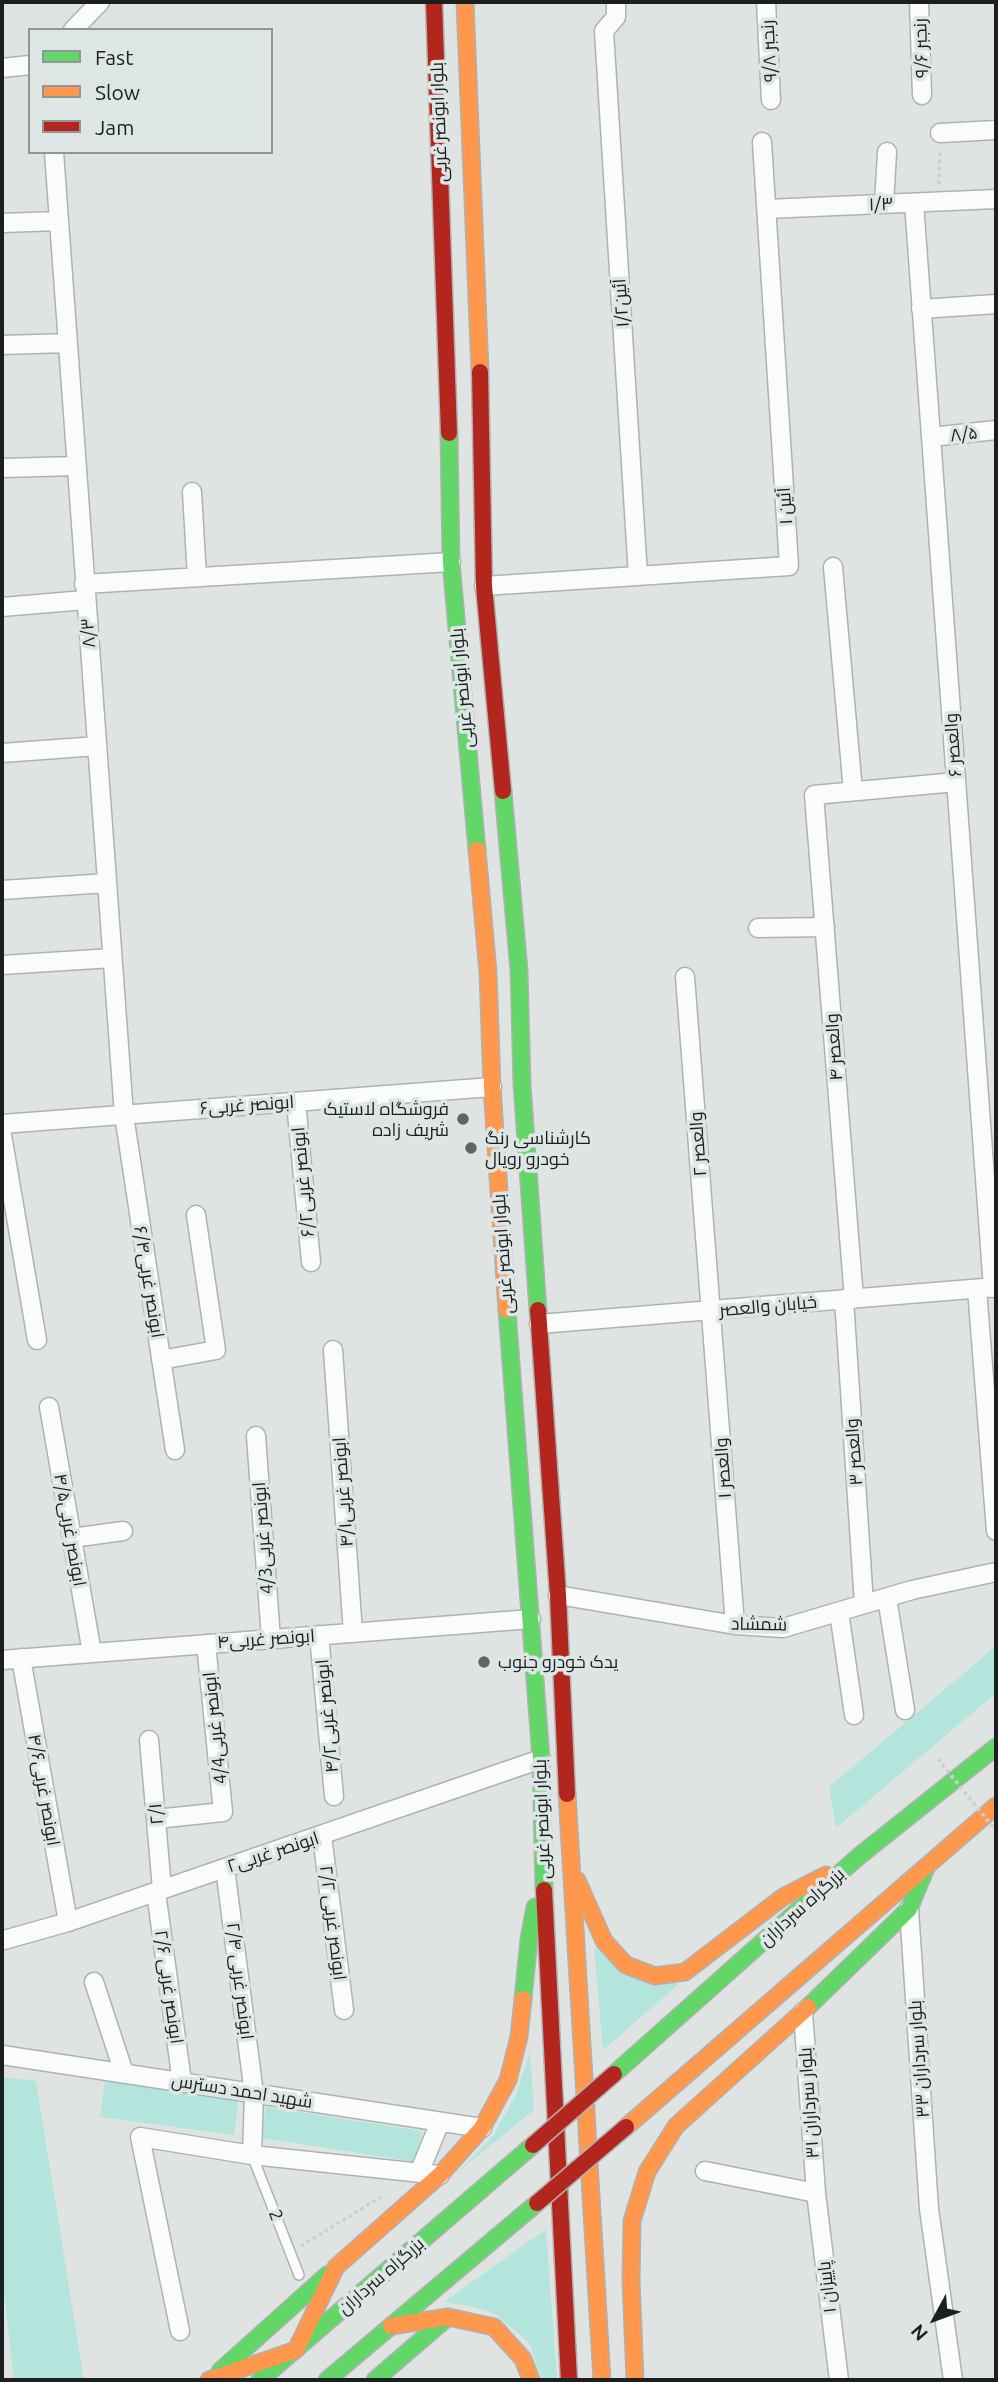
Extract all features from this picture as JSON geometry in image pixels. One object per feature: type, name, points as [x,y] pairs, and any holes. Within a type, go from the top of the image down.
[{"type":"main road","name":"بلوار ابونصر غربی","points":[[434,2],[448,360],[451,562],[488,972],[492,1087],[508,1326],[541,1759],[543,1864],[569,2380]]},
{"type":"main road","name":"بلوار ابونصر غربی","points":[[465,2],[480,360],[484,586],[519,971],[522,1084],[558,1595],[570,1864],[602,2380]]},
{"type":"main road","points":[[464,715],[496,711]]},
{"type":"main road","name":"بزرگراه سرداران","points":[[260,2380],[533,2145],[858,1857],[996,1747]]},
{"type":"main road","points":[[327,2380],[626,2127],[996,1806]]},
{"type":"main road","points":[[570,1864],[604,1941],[626,1965],[655,1976],[685,1972],[783,1898],[858,1857]]},
{"type":"main road","points":[[211,2379],[440,2175],[482,2128],[508,2080],[519,2037],[529,1939],[543,1864]]},
{"type":"main road","points":[[635,2380],[631,2280],[632,2221],[647,2172],[676,2126],[803,2012],[909,1909],[927,1867]]},
{"type":"main road","points":[[211,2379],[296,2350],[336,2267]]},
{"type":"main road","points":[[391,2326],[448,2317],[494,2327],[523,2359],[531,2380]]},
{"type":"main road","points":[[375,2380],[448,2317]]},
{"type":"street","points":[[74,28],[100,2]]},
{"type":"street","name":"۱/۲آئین","points":[[616,2],[616,17],[604,31],[638,576]]},
{"type":"street","name":"رنجبر ۹/۸","points":[[766,2],[771,100]]},
{"type":"street","name":"رنجبر ۹/۶","points":[[919,2],[922,95]]},
{"type":"street","points":[[2,68],[28,65]]},
{"type":"street","points":[[940,133],[996,130]]},
{"type":"street","name":"آئین ۱","points":[[484,586],[789,566],[762,142]]},
{"type":"street","points":[[884,204],[887,152]]},
{"type":"street","name":"۸/۳","points":[[54,154],[124,1115]]},
{"type":"street","name":"۱/۳","points":[[767,208],[996,199]]},
{"type":"street","name":"والعصر ۶","points":[[914,203],[989,1288],[996,1531]]},
{"type":"street","points":[[2,223],[59,221]]},
{"type":"street","points":[[921,309],[996,304]]},
{"type":"street","points":[[2,345],[68,343]]},
{"type":"street","name":"۸/۵","points":[[931,437],[996,432]]},
{"type":"street","points":[[2,468],[77,466]]},
{"type":"street","points":[[192,492],[197,578]]},
{"type":"street","points":[[2,607],[84,592],[197,578],[451,562]]},
{"type":"street","points":[[833,567],[853,791],[956,782]]},
{"type":"street","points":[[2,753],[97,746]]},
{"type":"street","name":"والعصر ۴","points":[[849,1299],[814,795],[853,791]]},
{"type":"street","points":[[2,890],[107,883]]},
{"type":"street","points":[[758,928],[825,927]]},
{"type":"street","points":[[2,964],[112,958]]},
{"type":"street","name":"والعصر ۲","points":[[685,977],[711,1310]]},
{"type":"street","name":"۶ابونصر غربی","points":[[2,1124],[492,1087]]},
{"type":"street","name":"۶/۲ابونصر غربی","points":[[296,1102],[310,1262]]},
{"type":"street","name":"۶/۴ابونصر غربی","points":[[124,1115],[175,1450]]},
{"type":"street","points":[[2,1135],[37,1340]]},
{"type":"street","points":[[161,1360],[216,1350],[196,1215]]},
{"type":"street","name":"خیابان والعصر","points":[[539,1324],[989,1288]]},
{"type":"street","name":"والعصر ۳","points":[[849,1299],[864,1604]]},
{"type":"street","name":"والعصر ۱","points":[[711,1310],[735,1625]]},
{"type":"street","name":"۴/۱ابونصر غربی","points":[[333,1350],[353,1633]]},
{"type":"street","name":"۴/۵ابونصر غربی","points":[[49,1407],[92,1653]]},
{"type":"street","name":"4/3ابونصر غربی","points":[[256,1436],[271,1639]]},
{"type":"street","points":[[72,1538],[123,1531]]},
{"type":"street","name":"شمشاد","points":[[558,1595],[735,1625],[783,1628],[864,1604],[996,1572]]},
{"type":"street","points":[[887,1598],[905,1710]]},
{"type":"street","points":[[839,1612],[854,1715]]},
{"type":"street","name":"۴ابونصر غربی","points":[[2,1660],[531,1619]]},
{"type":"street","name":"۴/۲ابونصر غربی","points":[[320,1635],[334,1796]]},
{"type":"street","name":"4/4ابونصر غربی","points":[[156,1819],[223,1812],[206,1644]]},
{"type":"street","name":"۴/۶ابونصر غربی","points":[[21,1658],[68,1922]]},
{"type":"street","name":"۲/۱","points":[[149,1740],[159,1891]]},
{"type":"street","name":"۲ابونصر غربی","points":[[4,1940],[68,1922],[541,1759]]},
{"type":"street","name":"ابونصر غربی ۲/۲","points":[[322,1836],[344,2010]]},
{"type":"street","name":"ابونصر غربی ۲/۴","points":[[225,1868],[254,2094],[252,2155]]},
{"type":"street","name":"ابونصر غربی ۲/۶","points":[[159,1891],[182,2082]]},
{"type":"street","name":"بلوار سرداران ۳۳","points":[[909,1909],[929,2209],[953,2380]]},
{"type":"street","points":[[94,1982],[124,2073]]},
{"type":"street","name":"بلوار سرداران ۳۱","points":[[803,2012],[816,2193]]},
{"type":"street","name":"شهید احمد دسترس","points":[[2,2055],[482,2128]]},
{"type":"street","points":[[419,2173],[440,2122]]},
{"type":"street","points":[[180,2331],[140,2137],[252,2155],[440,2175]]},
{"type":"street","points":[[705,2171],[816,2193]]},
{"type":"street","name":"پاییزان ۱","points":[[816,2193],[839,2380]]},
{"type":"lane","name":"2","points":[[252,2155],[299,2276]]},
{"type":"path","points":[[939,202],[940,133]]},
{"type":"path","points":[[937,1759],[996,1831]]},
{"type":"path","points":[[291,2253],[384,2194]]},
{"type":"green space","points":[[996,1646],[996,1693],[836,1828],[829,1787]]},
{"type":"green space","points":[[594,1948],[679,1984],[603,2050]]},
{"type":"green space","points":[[530,2051],[534,2110],[458,2172],[493,2136],[516,2095]]},
{"type":"green space","points":[[2,2077],[36,2081],[84,2380],[14,2380],[2,2276]]},
{"type":"green space","points":[[105,2079],[239,2097],[234,2135],[100,2117]]},
{"type":"green space","points":[[266,2107],[422,2131],[417,2162],[261,2138]]},
{"type":"green space","points":[[546,2229],[557,2380],[542,2380],[529,2342],[494,2313],[444,2302]]},
{"type":"traffic: fast","points":[[449,433],[451,562],[477,850]]},
{"type":"traffic: fast","points":[[503,791],[519,970],[522,1084],[538,1310]]},
{"type":"traffic: fast","points":[[507,1310],[541,1759],[544,1890]]},
{"type":"traffic: fast","points":[[614,2074],[858,1857],[996,1747]]},
{"type":"traffic: fast","points":[[808,2007],[909,1909],[926,1868]]},
{"type":"traffic: fast","points":[[523,1999],[535,1907]]},
{"type":"traffic: fast","points":[[260,2380],[533,2145]]},
{"type":"traffic: fast","points":[[327,2380],[537,2203]]},
{"type":"traffic: fast","points":[[220,2371],[327,2275]]},
{"type":"traffic: fast","points":[[375,2380],[448,2317]]},
{"type":"traffic: slow","points":[[465,2],[480,372]]},
{"type":"traffic: slow","points":[[477,850],[488,972],[492,1087],[507,1310]]},
{"type":"traffic: slow","points":[[567,1794],[602,2380]]},
{"type":"traffic: slow","points":[[626,2127],[996,1806]]},
{"type":"traffic: slow","points":[[577,1880],[604,1941],[626,1965],[655,1976],[685,1972],[783,1897],[826,1875]]},
{"type":"traffic: slow","points":[[209,2380],[296,2350],[336,2267],[440,2175],[482,2128],[508,2080],[519,2037],[523,1999]]},
{"type":"traffic: slow","points":[[635,2380],[631,2280],[632,2221],[647,2172],[676,2126],[808,2007]]},
{"type":"traffic: slow","points":[[391,2326],[448,2317],[494,2327],[523,2359],[531,2380]]},
{"type":"traffic: jam","points":[[434,2],[449,433]]},
{"type":"traffic: jam","points":[[480,372],[484,586],[503,791]]},
{"type":"traffic: jam","points":[[538,1310],[558,1595],[567,1794]]},
{"type":"traffic: jam","points":[[544,1890],[569,2380]]},
{"type":"traffic: jam","points":[[533,2145],[614,2074]]},
{"type":"traffic: jam","points":[[537,2203],[626,2127]]},
{"type":"place","name":"فروشگاه لاستیک شریف زاده","points":[[463,1119]]},
{"type":"place","name":"کارشناسی رنگ خودرو رویال","points":[[471,1148]]},
{"type":"place","name":"یدک خودرو جنوب","points":[[484,1662]]}]
